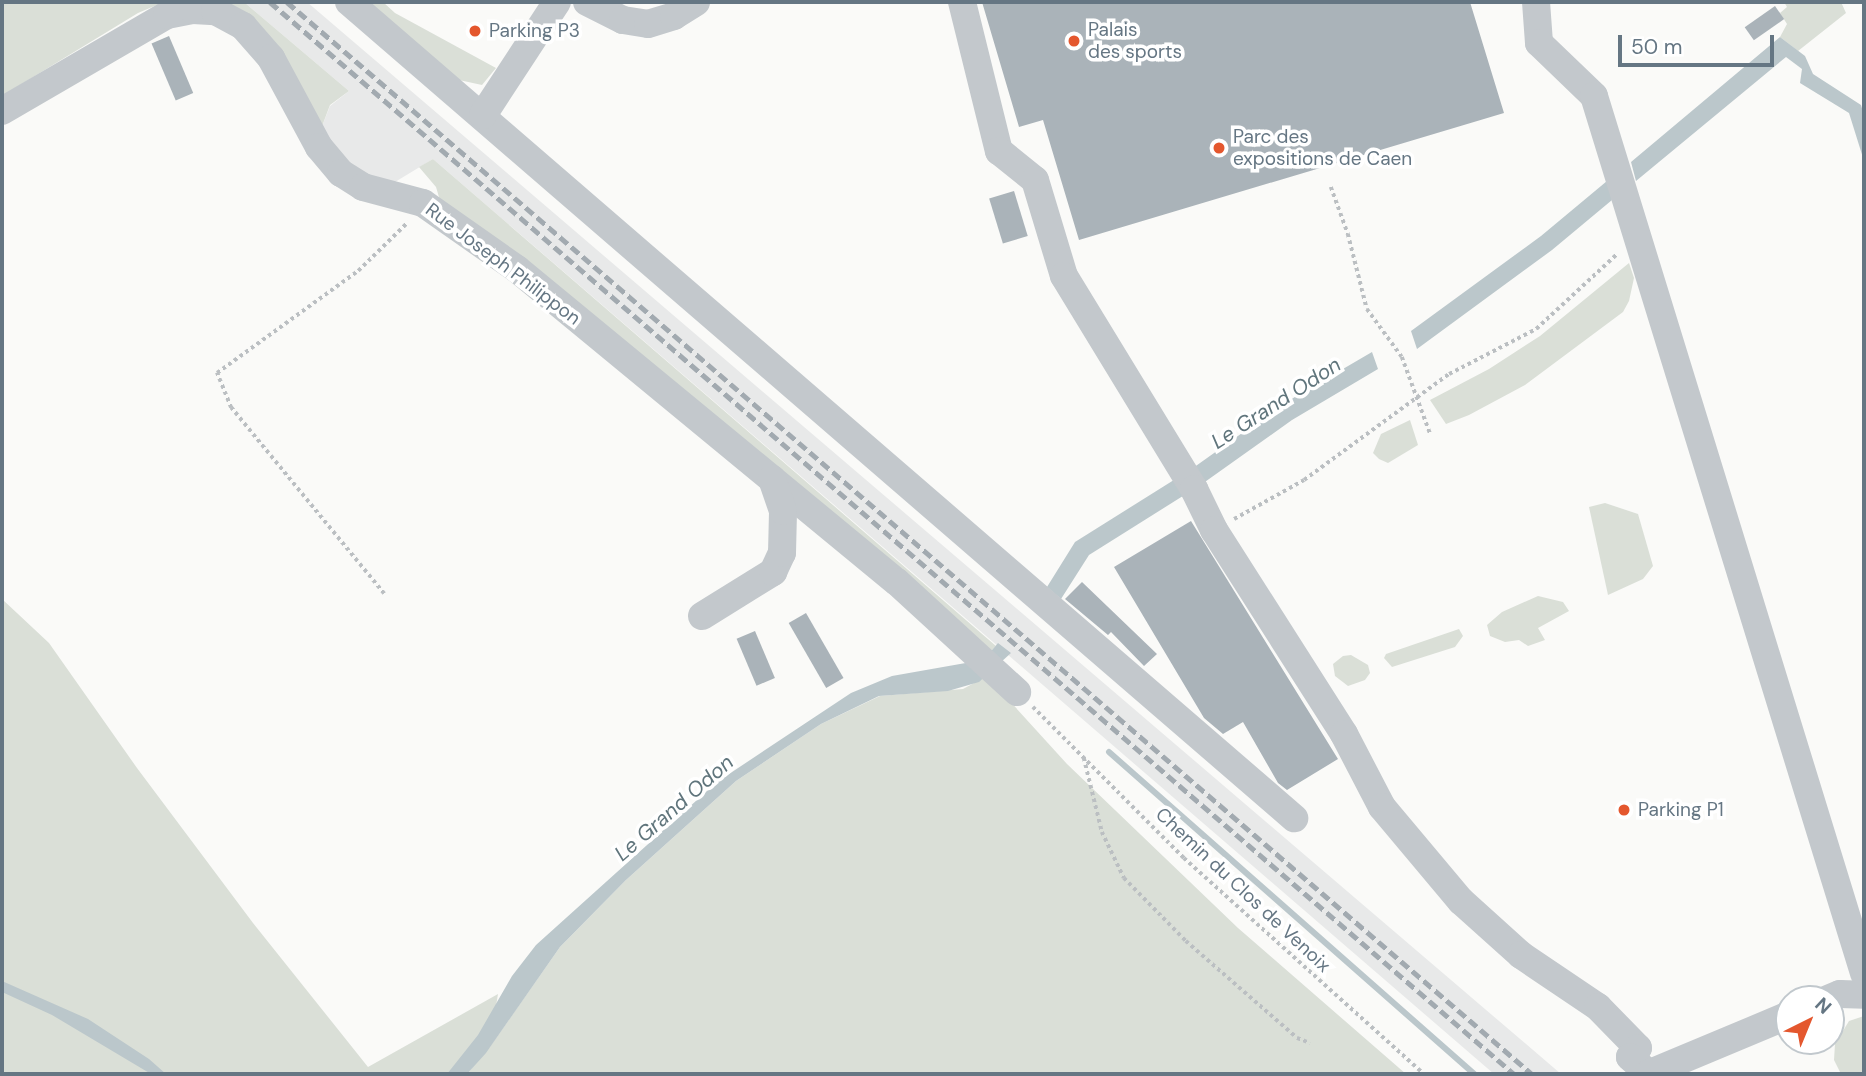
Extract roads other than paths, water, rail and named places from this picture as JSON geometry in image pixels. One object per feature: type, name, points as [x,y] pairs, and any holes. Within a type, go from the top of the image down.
[{"type":"street","points":[[349,2],[1294,818]]},
{"type":"street","points":[[482,115],[557,2]]},
{"type":"street","points":[[587,2],[623,20],[648,24],[674,16],[696,2]]},
{"type":"street","points":[[962,2],[999,151],[1035,180],[1064,276],[1189,481],[1214,530],[1344,734],[1382,807],[1461,901],[1521,955],[1598,1007],[1638,1048],[1630,1057],[1648,1074],[1775,1021]]},
{"type":"street","points":[[1536,2],[1539,43],[1594,96],[1864,973]]},
{"type":"street","name":"Rue Joseph Philippon","points":[[2,111],[167,15],[193,10],[215,11],[243,26],[261,43],[319,147],[341,173],[363,187],[423,203],[528,278],[897,582],[1009,683]]},
{"type":"street","points":[[702,617],[773,572],[782,553],[783,511],[772,479]]},
{"type":"street","points":[[1845,994],[1864,995]]},
{"type":"waterway","points":[[1109,752],[1474,1074]]},
{"type":"railway","points":[[270,2],[1514,1074]]},
{"type":"railway","points":[[287,2],[1532,1074]]},
{"type":"place","name":"Parking P3","points":[[475,31]]},
{"type":"place","name":"Palais des sports","points":[[1074,41]]},
{"type":"place","name":"Parc des expositions de Caen","points":[[1219,148]]},
{"type":"place","name":"Parking P1","points":[[1624,810]]},
{"type":"water label","name":"Le Grand Odon","points":[[1276,403]]},
{"type":"water label","name":"Le Grand Odon","points":[[674,808]]}]
